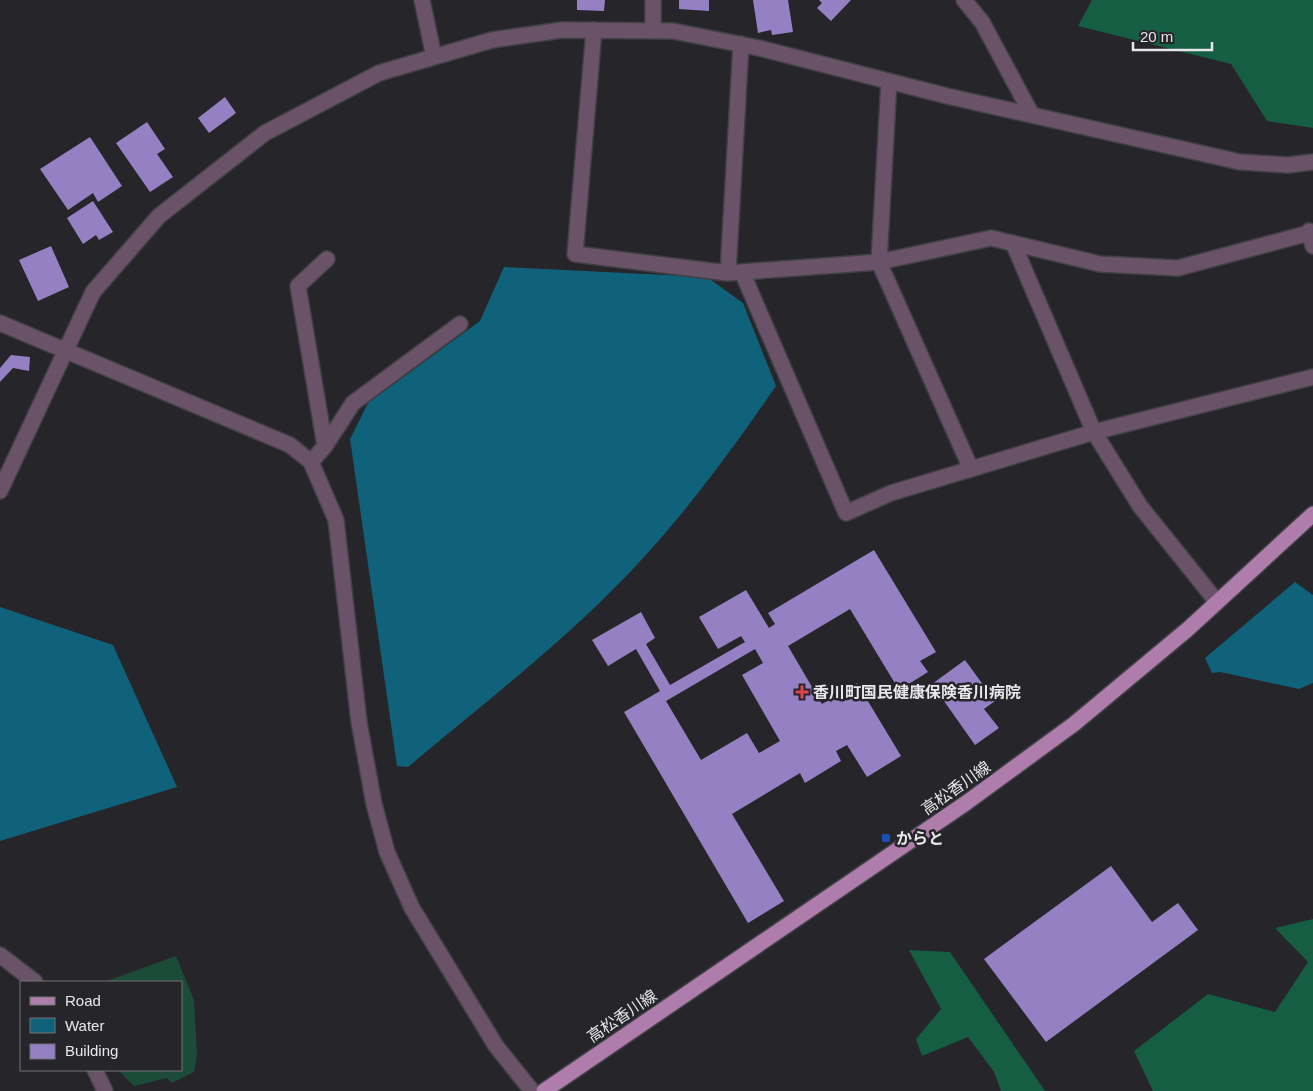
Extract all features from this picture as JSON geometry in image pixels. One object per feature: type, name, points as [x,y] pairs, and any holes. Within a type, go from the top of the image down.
[{"type":"main road","name":"高松香川線","points":[[544,1091],[1005,775],[1074,724],[1217,602],[1313,514]]},
{"type":"street","points":[[422,0],[434,57]]},
{"type":"street","points":[[653,0],[654,30]]},
{"type":"street","points":[[964,0],[982,22],[1032,115]]},
{"type":"street","points":[[0,491],[93,292],[166,210],[265,133],[378,73],[492,40],[562,30],[674,31],[742,44],[1032,115],[1240,162],[1288,165],[1313,162]]},
{"type":"street","points":[[594,30],[575,254],[735,273],[879,262],[991,238],[1100,264],[1178,268],[1312,236]]},
{"type":"street","points":[[742,44],[735,273],[846,513],[891,493],[1094,432],[1313,376]]},
{"type":"street","points":[[889,81],[879,262],[971,469]]},
{"type":"street","points":[[1013,243],[1094,432],[1140,506],[1217,602]]},
{"type":"street","points":[[325,446],[298,286],[327,259]]},
{"type":"street","points":[[0,323],[290,445],[311,462],[336,520],[359,722],[374,804],[387,852],[412,908],[496,1046],[532,1091]]},
{"type":"street","points":[[311,462],[325,446],[353,403],[460,324]]},
{"type":"street","points":[[0,956],[34,981]]},
{"type":"street","points":[[95,1071],[104,1091]]},
{"type":"green space","points":[[1092,0],[1313,0],[1313,128],[1267,121],[1231,64],[1078,26]]},
{"type":"green space","points":[[1313,919],[1313,1091],[1153,1091],[1134,1051],[1208,994],[1275,1012],[1308,962],[1275,928]]},
{"type":"green space","points":[[909,950],[950,952],[1045,1091],[1001,1091],[994,1072],[968,1037],[922,1056],[916,1039],[941,1009]]},
{"type":"green space","points":[[176,956],[194,1000],[197,1055],[194,1072],[172,1083],[167,1078],[134,1086],[119,1071],[182,1071],[182,981],[107,981]]},
{"type":"water","points":[[504,267],[707,277],[743,303],[776,386],[690,504],[606,597],[523,672],[408,767],[397,766],[350,439],[368,403],[480,321]]},
{"type":"water","points":[[1295,582],[1313,595],[1313,683],[1299,689],[1220,672],[1212,673],[1205,658]]},
{"type":"water","points":[[0,607],[113,645],[177,787],[0,841]]},
{"type":"building","points":[[577,0],[605,0],[604,11],[577,10]]},
{"type":"building","points":[[679,0],[709,0],[709,11],[679,9]]},
{"type":"building","points":[[753,0],[788,0],[793,32],[772,35],[771,30],[758,33]]},
{"type":"building","points":[[819,0],[851,0],[831,21],[817,8],[822,3]]},
{"type":"building","points":[[225,97],[236,113],[209,133],[198,118]]},
{"type":"building","points":[[147,122],[165,149],[157,154],[173,177],[150,192],[116,143]]},
{"type":"building","points":[[90,137],[122,186],[98,202],[93,193],[68,210],[40,169]]},
{"type":"building","points":[[93,201],[113,232],[99,240],[96,235],[83,244],[67,218]]},
{"type":"building","points":[[51,246],[69,287],[38,301],[19,260]]},
{"type":"building","points":[[11,355],[30,357],[29,371],[13,368],[0,382],[0,368]]},
{"type":"building","points":[[874,550],[936,652],[920,661],[928,672],[899,690],[850,609],[788,646],[822,704],[857,683],[901,756],[867,777],[847,745],[836,751],[841,761],[805,783],[800,773],[732,814],[784,901],[748,923],[624,712],[660,691],[636,649],[608,666],[592,640],[641,612],[655,638],[646,644],[670,685],[745,642],[741,636],[718,649],[699,617],[746,590],[769,628],[775,624],[768,613]],"holes":[[[755,649],[763,663],[742,675],[780,741],[759,753],[747,733],[701,760],[666,701]]]},
{"type":"building","points":[[965,660],[995,701],[984,709],[999,728],[975,745],[932,684]]},
{"type":"building","points":[[1111,866],[1152,922],[1178,903],[1198,930],[1046,1042],[984,959]]},
{"type":"place","name":"香川町国民健康保険香川病院","points":[[802,692]]},
{"type":"place","name":"からと","points":[[886,838]]}]
